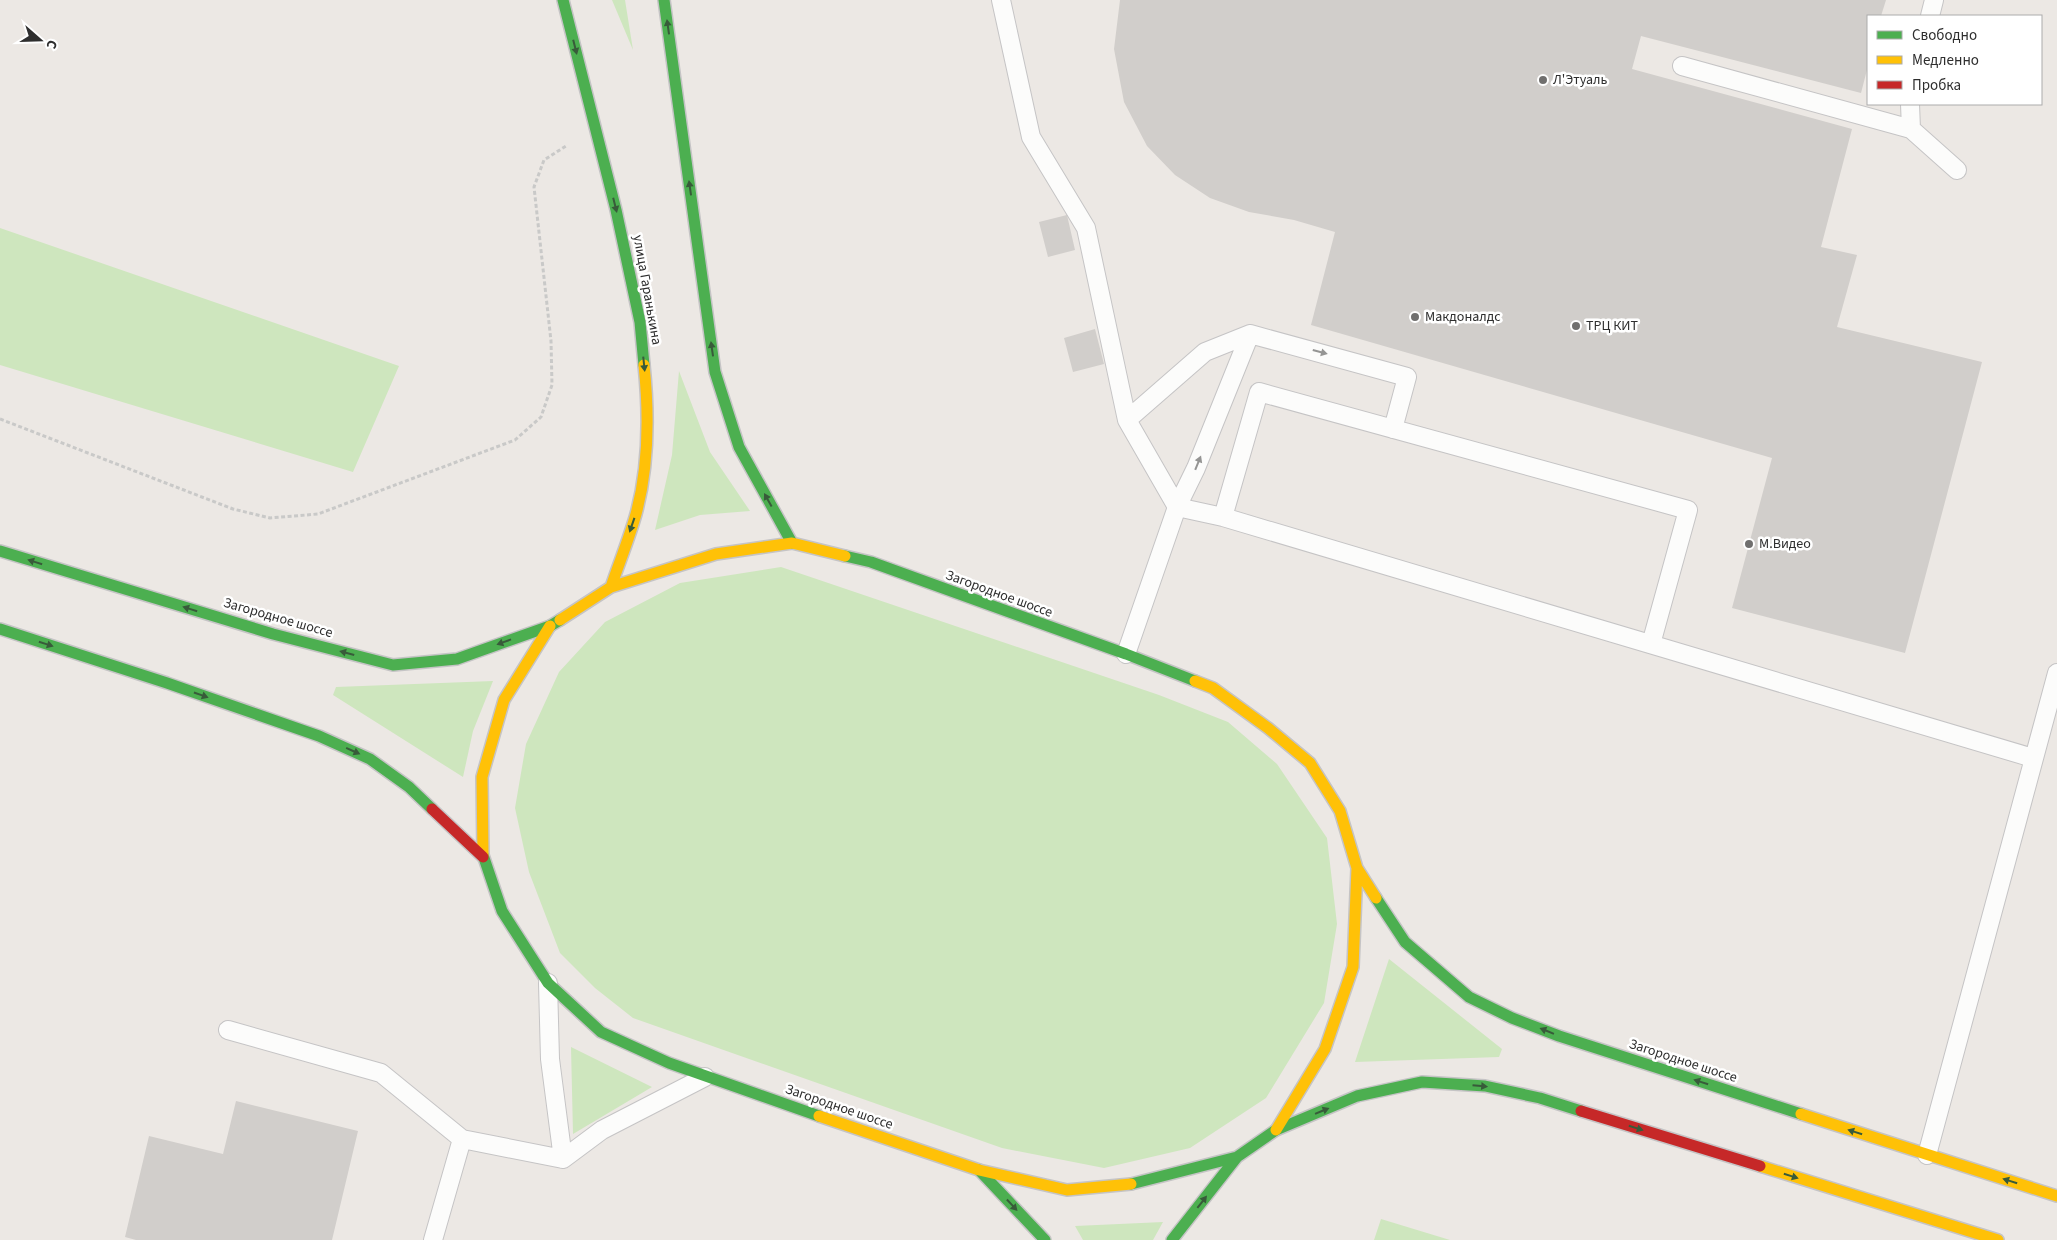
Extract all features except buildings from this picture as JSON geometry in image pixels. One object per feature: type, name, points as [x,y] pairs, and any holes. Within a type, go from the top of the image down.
[{"type":"main road","name":"улица Гаранькина","points":[[563,0],[616,210],[640,322],[646,386],[646,455],[638,503],[611,587]]},
{"type":"main road","points":[[664,0],[715,372],[738,447],[792,543]]},
{"type":"main road","name":"Загородное шоссе","points":[[0,551],[264,631],[393,665],[457,659],[550,626],[611,587],[716,554],[792,543],[871,562],[1126,654],[1213,688],[1268,728],[1310,763],[1340,811],[1357,868],[1405,942],[1469,997],[1512,1018],[1559,1036],[2057,1196]]},
{"type":"main road","name":"Загородное шоссе","points":[[550,626],[504,700],[501,708],[482,777],[483,857],[502,911],[548,982],[601,1032],[669,1063],[979,1170],[1067,1190],[1132,1184],[1237,1157],[1276,1130],[1357,1096],[1422,1082],[1484,1086],[1540,1098],[1998,1240]]},
{"type":"main road","name":"Загородное шоссе","points":[[0,628],[319,736],[370,759],[409,787],[483,857]]},
{"type":"main road","name":"Загородное шоссе","points":[[1276,1130],[1325,1049],[1353,967],[1357,868]]},
{"type":"main road","points":[[1172,1240],[1237,1157]]},
{"type":"main road","points":[[979,1170],[1045,1240]]},
{"type":"lane","points":[[1002,0],[1031,137],[1086,228],[1127,420],[1178,507],[1223,516],[2033,758]]},
{"type":"lane","points":[[1930,15],[1934,0]]},
{"type":"lane","points":[[1682,66],[1911,129],[1958,170]]},
{"type":"lane","points":[[1910,105],[1911,129]]},
{"type":"lane","points":[[1127,420],[1205,352],[1250,334],[1407,376],[1393,429]]},
{"type":"lane","points":[[1126,654],[1178,507],[1196,468],[1250,334]]},
{"type":"lane","points":[[1223,516],[1259,392],[1688,510],[1651,644]]},
{"type":"lane","points":[[1927,1155],[2057,674]]},
{"type":"lane","points":[[548,982],[550,1059],[564,1159]]},
{"type":"lane","points":[[228,1030],[381,1073],[462,1139],[564,1159],[602,1130],[705,1076]]},
{"type":"lane","points":[[433,1240],[462,1139]]},
{"type":"path","points":[[0,419],[233,509],[270,518],[318,514],[515,440],[541,417],[552,385],[551,341],[534,187],[544,160],[595,127]]},
{"type":"green space","points":[[612,0],[625,0],[633,50]]},
{"type":"green space","points":[[0,228],[399,366],[353,472],[0,365]]},
{"type":"green space","points":[[679,371],[710,452],[750,511],[700,515],[655,530],[672,455]]},
{"type":"green space","points":[[781,567],[1159,695],[1228,722],[1277,764],[1327,838],[1337,924],[1324,1003],[1266,1098],[1190,1148],[1104,1168],[1002,1148],[633,1018],[595,988],[560,953],[529,872],[515,808],[526,744],[559,672],[605,622],[680,583]]},
{"type":"green space","points":[[493,681],[473,731],[463,777],[333,695],[336,687]]},
{"type":"green space","points":[[1389,959],[1502,1049],[1499,1057],[1355,1062]]},
{"type":"green space","points":[[571,1047],[652,1087],[573,1134]]},
{"type":"green space","points":[[1381,1219],[1450,1240],[1374,1240]]},
{"type":"green space","points":[[1163,1222],[1153,1240],[1083,1240],[1075,1226]]},
{"type":"traffic: fast","points":[[563,0],[616,210],[640,322],[644,365]]},
{"type":"traffic: fast","points":[[664,0],[715,372],[739,447],[792,543]]},
{"type":"traffic: fast","points":[[0,551],[273,634],[393,665],[457,659],[550,626],[560,620]]},
{"type":"traffic: fast","points":[[845,556],[871,562],[1126,654],[1195,681]]},
{"type":"traffic: fast","points":[[0,629],[167,683],[319,736],[370,759],[409,787],[432,809]]},
{"type":"traffic: fast","points":[[483,855],[502,911],[548,983],[601,1032],[669,1063],[819,1116]]},
{"type":"traffic: fast","points":[[1376,898],[1405,942],[1469,997],[1512,1018],[1559,1036],[1801,1114]]},
{"type":"traffic: fast","points":[[1131,1184],[1237,1157],[1276,1130],[1357,1096],[1422,1082],[1485,1086],[1540,1098],[1581,1111]]},
{"type":"traffic: fast","points":[[1172,1240],[1237,1157]]},
{"type":"traffic: fast","points":[[979,1170],[1045,1240]]},
{"type":"traffic: slow","points":[[611,587],[633,523],[640,496],[646,458],[647,402],[644,365]]},
{"type":"traffic: slow","points":[[560,620],[611,587],[716,554],[792,543],[845,556]]},
{"type":"traffic: slow","points":[[483,855],[482,777],[504,700],[550,626]]},
{"type":"traffic: slow","points":[[1195,681],[1213,688],[1268,728],[1310,763],[1340,811],[1357,868],[1376,898]]},
{"type":"traffic: slow","points":[[1276,1130],[1325,1049],[1353,967],[1357,868]]},
{"type":"traffic: slow","points":[[1801,1114],[2057,1196]]},
{"type":"traffic: slow","points":[[819,1116],[979,1170],[1067,1190],[1131,1184]]},
{"type":"traffic: slow","points":[[1760,1166],[1998,1240]]},
{"type":"traffic: jam","points":[[432,809],[483,857]]},
{"type":"traffic: jam","points":[[1581,1111],[1760,1166]]},
{"type":"place","name":"Л'Этуаль","points":[[1543,80]]},
{"type":"place","name":"Макдоналдс","points":[[1415,317]]},
{"type":"place","name":"ТРЦ КИТ","points":[[1576,326]]},
{"type":"place","name":"М.Видео","points":[[1749,544]]}]
